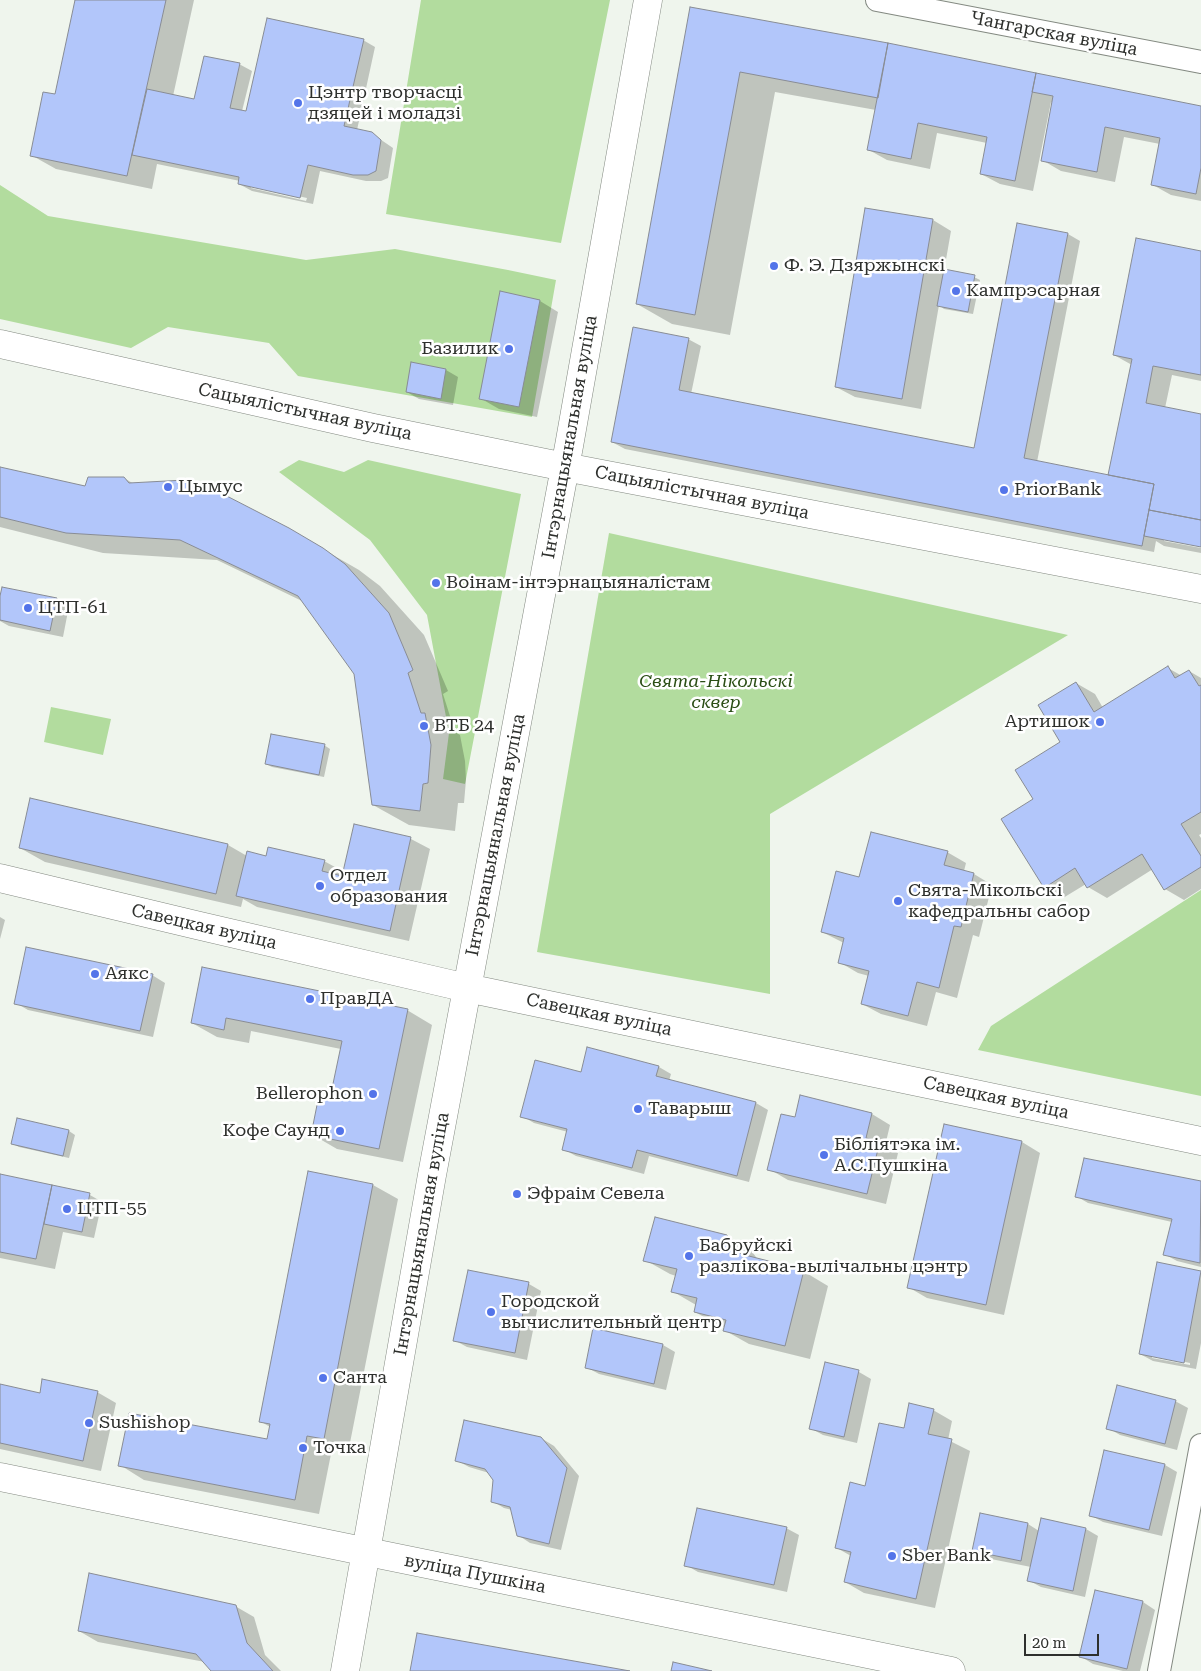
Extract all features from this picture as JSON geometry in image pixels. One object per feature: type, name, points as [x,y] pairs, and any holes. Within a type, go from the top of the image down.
[{"type":"main road","name":"Інтэрнацыянальная вуліца","points":[[345,1671],[432,1175],[565,467],[648,0]]},
{"type":"main road","name":"Сацыялістычная вуліца","points":[[0,344],[373,428],[565,467],[1201,589]]},
{"type":"main road","name":"Савецкая вуліца","points":[[0,878],[196,926],[467,988],[1201,1141]]},
{"type":"main road","name":"вуліца Пушкіна","points":[[0,1477],[951,1671]]},
{"type":"street","name":"Чангарская вуліца","points":[[877,0],[1201,62]]},
{"type":"street","points":[[1159,1671],[1201,1445]]},
{"type":"green space","points":[[421,0],[610,0],[561,243],[386,214]]},
{"type":"green space","points":[[0,185],[48,216],[306,260],[395,249],[556,280],[532,417],[298,376],[269,343],[168,327],[131,348],[0,319]]},
{"type":"green space","points":[[299,460],[344,472],[368,460],[521,494],[465,784],[443,779],[449,733],[427,615],[370,540],[279,472]]},
{"type":"green space","name":"Свята-Нікольскі сквер","points":[[609,533],[1068,635],[770,814],[770,994],[537,952]]},
{"type":"green space","points":[[51,707],[111,719],[103,755],[44,742]]},
{"type":"green space","points":[[1201,890],[1201,1096],[978,1050],[991,1026]]},
{"type":"building","points":[[75,0],[166,0],[127,176],[30,156],[43,92],[55,94]]},
{"type":"building","points":[[690,7],[888,43],[878,98],[740,72],[695,315],[636,304]]},
{"type":"building","name":"Цэнтр творчасці дзяцей і моладзі","points":[[267,18],[364,39],[344,126],[372,132],[381,140],[376,171],[368,175],[353,175],[308,165],[300,198],[238,184],[239,177],[132,155],[147,89],[194,99],[204,56],[240,63],[230,108],[246,111]]},
{"type":"building","points":[[888,43],[1036,73],[1015,181],[980,174],[987,137],[918,123],[911,159],[867,150]]},
{"type":"building","points":[[1036,73],[1201,106],[1201,168],[1196,194],[1151,185],[1160,138],[1105,127],[1097,172],[1041,161],[1053,96],[1032,92]]},
{"type":"building","points":[[865,208],[933,219],[902,399],[835,387]]},
{"type":"building","points":[[1017,223],[1068,233],[1024,458],[1154,484],[1142,546],[611,442],[633,327],[689,338],[679,390],[974,448]]},
{"type":"building","points":[[1136,238],[1201,251],[1201,375],[1153,366],[1146,403],[1201,414],[1201,520],[1149,510],[1154,484],[1108,475],[1132,359],[1113,355]]},
{"type":"building","name":"Кампрэсарная","points":[[944,269],[975,275],[968,312],[937,306]]},
{"type":"building","name":"Базилик","points":[[500,291],[540,300],[519,407],[479,399]]},
{"type":"building","points":[[411,362],[446,369],[441,399],[406,392]]},
{"type":"building","points":[[0,467],[85,486],[88,477],[124,477],[129,483],[185,480],[219,492],[289,528],[323,548],[345,564],[389,613],[413,670],[408,673],[421,713],[425,713],[431,745],[428,783],[423,784],[420,811],[372,805],[354,674],[298,596],[180,540],[66,533],[0,517]]},
{"type":"building","points":[[1149,510],[1201,520],[1201,547],[1144,536]]},
{"type":"building","name":"ЦТП-61","points":[[2,587],[57,598],[50,631],[0,620]]},
{"type":"building","points":[[1168,666],[1175,678],[1189,670],[1199,686],[1201,685],[1201,812],[1181,824],[1201,856],[1201,867],[1164,890],[1142,854],[1087,888],[1075,868],[1044,888],[1001,819],[1033,799],[1015,770],[1060,742],[1038,705],[1076,682],[1094,712]]},
{"type":"building","points":[[271,734],[325,744],[319,775],[265,764]]},
{"type":"building","points":[[30,798],[228,844],[216,894],[19,848]]},
{"type":"building","name":"Отдел образования","points":[[354,824],[411,837],[390,931],[236,896],[247,851],[266,856],[268,847],[325,860],[322,871],[342,876]]},
{"type":"building","name":"Свята-Мікольскі кафедральны сабор","points":[[871,832],[948,851],[944,865],[974,873],[961,927],[954,926],[939,988],[917,982],[908,1016],[861,1004],[869,971],[838,963],[844,938],[821,932],[836,871],[859,877]]},
{"type":"building","points":[[26,947],[153,974],[140,1031],[14,1004]]},
{"type":"building","points":[[202,967],[408,1009],[379,1149],[311,1135],[319,1095],[330,1098],[342,1041],[226,1018],[224,1030],[191,1023]]},
{"type":"building","name":"Таварыш","points":[[587,1047],[659,1066],[656,1076],[756,1102],[737,1176],[637,1150],[632,1168],[562,1150],[567,1129],[520,1117],[535,1060],[581,1072]]},
{"type":"building","name":"Бібліятэка ім. А.С.Пушкіна","points":[[800,1095],[872,1113],[866,1138],[880,1141],[867,1194],[767,1170],[781,1114],[795,1117]]},
{"type":"building","points":[[17,1118],[69,1130],[63,1156],[11,1144]]},
{"type":"building","points":[[944,1124],[1022,1141],[986,1305],[907,1288]]},
{"type":"building","points":[[1084,1158],[1201,1181],[1200,1263],[1163,1255],[1172,1219],[1075,1197]]},
{"type":"building","points":[[308,1171],[373,1184],[324,1439],[307,1436],[295,1500],[118,1466],[129,1413],[267,1439],[270,1424],[259,1422]]},
{"type":"building","points":[[0,1174],[52,1185],[36,1259],[0,1252]]},
{"type":"building","name":"ЦТП-55","points":[[52,1185],[90,1193],[82,1232],[44,1224]]},
{"type":"building","points":[[655,1217],[727,1235],[741,1254],[804,1270],[785,1346],[723,1331],[726,1320],[694,1312],[697,1298],[671,1292],[677,1269],[643,1261]]},
{"type":"building","points":[[1157,1262],[1201,1271],[1184,1363],[1139,1354]]},
{"type":"building","name":"Городской вычислительный центр","points":[[468,1270],[529,1282],[515,1353],[453,1341]]},
{"type":"building","points":[[593,1328],[663,1344],[654,1384],[585,1368]]},
{"type":"building","points":[[825,1362],[859,1370],[844,1437],[809,1429]]},
{"type":"building","points":[[42,1379],[98,1391],[83,1461],[0,1443],[0,1384],[40,1393]]},
{"type":"building","points":[[1117,1385],[1176,1400],[1165,1444],[1106,1429]]},
{"type":"building","points":[[909,1403],[934,1409],[928,1434],[952,1439],[916,1599],[844,1582],[851,1552],[835,1548],[850,1482],[865,1486],[879,1423],[904,1428]]},
{"type":"building","points":[[464,1420],[541,1437],[567,1468],[549,1544],[517,1536],[510,1507],[491,1502],[493,1480],[485,1469],[455,1461]]},
{"type":"building","points":[[1104,1450],[1165,1464],[1149,1530],[1089,1516]]},
{"type":"building","points":[[697,1508],[787,1527],[774,1585],[684,1566]]},
{"type":"building","points":[[980,1513],[1028,1523],[1021,1561],[972,1551]]},
{"type":"building","points":[[1041,1518],[1086,1528],[1073,1591],[1027,1581]]},
{"type":"building","points":[[89,1573],[236,1605],[247,1643],[273,1671],[211,1671],[196,1654],[78,1631]]},
{"type":"building","points":[[1095,1590],[1143,1601],[1127,1669],[1079,1657]]},
{"type":"building","points":[[417,1633],[630,1671],[410,1671]]},
{"type":"building","points":[[673,1662],[712,1671],[671,1671]]},
{"type":"place","name":"Цэнтр творчасці дзяцей і моладзі","points":[[298,103]]},
{"type":"place","name":"Ф. Э. Дзяржынскі","points":[[774,266]]},
{"type":"place","name":"Кампрэсарная","points":[[956,291]]},
{"type":"place","name":"Базилик","points":[[509,349]]},
{"type":"place","name":"Цымус","points":[[168,487]]},
{"type":"place","name":"PriorBank","points":[[1004,490]]},
{"type":"place","name":"Воінам-інтэрнацыяналістам","points":[[436,583]]},
{"type":"place","name":"ЦТП-61","points":[[28,608]]},
{"type":"place","name":"Артишок","points":[[1100,722]]},
{"type":"place","name":"ВТБ 24","points":[[424,726]]},
{"type":"place","name":"Отдел образования","points":[[320,886]]},
{"type":"place","name":"Свята-Мікольскі кафедральны сабор","points":[[898,901]]},
{"type":"place","name":"Аякс","points":[[95,974]]},
{"type":"place","name":"ПравДА","points":[[310,999]]},
{"type":"place","name":"Bellerophon","points":[[373,1094]]},
{"type":"place","name":"Таварыш","points":[[638,1109]]},
{"type":"place","name":"Кофе Саунд","points":[[340,1131]]},
{"type":"place","name":"Бібліятэка ім. А.С.Пушкіна","points":[[824,1155]]},
{"type":"place","name":"Эфраім Севела","points":[[517,1194]]},
{"type":"place","name":"ЦТП-55","points":[[67,1209]]},
{"type":"place","name":"Бабруйскі разлікова-вылічальны цэнтр","points":[[689,1256]]},
{"type":"place","name":"Городской вычислительный центр","points":[[491,1312]]},
{"type":"place","name":"Санта","points":[[323,1378]]},
{"type":"place","name":"Sushishop","points":[[89,1423]]},
{"type":"place","name":"Точка","points":[[303,1448]]},
{"type":"place","name":"Sber Bank","points":[[892,1556]]}]
